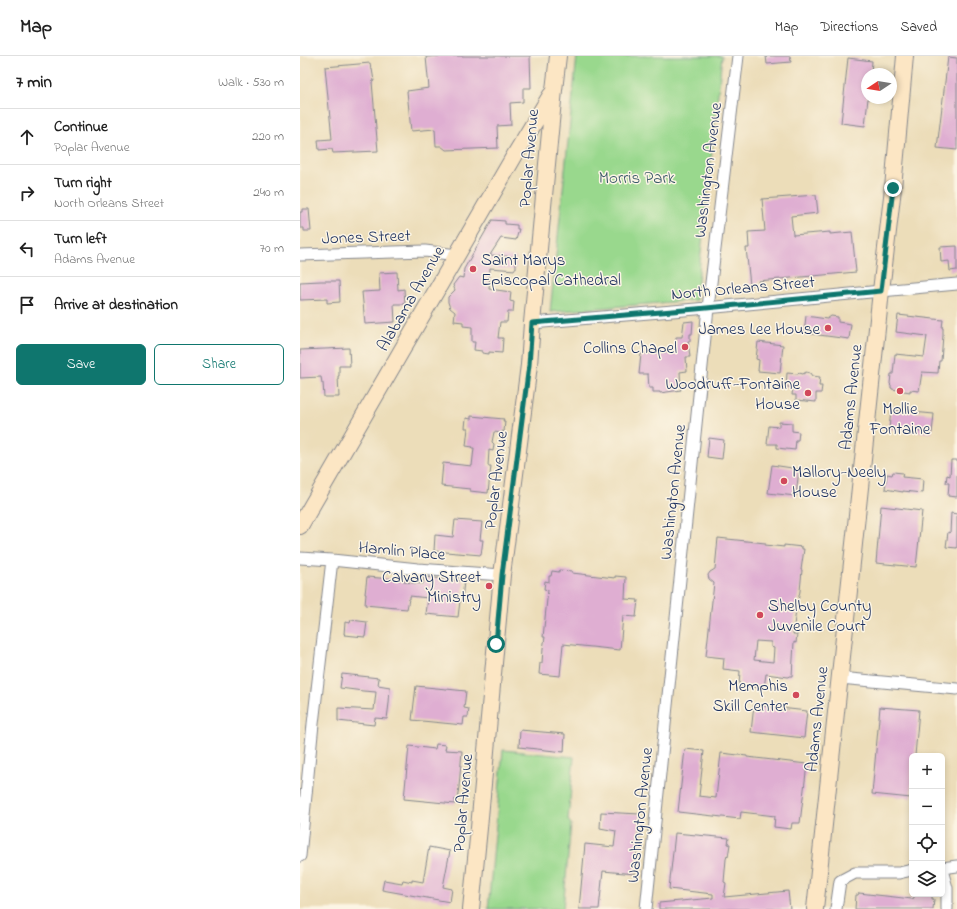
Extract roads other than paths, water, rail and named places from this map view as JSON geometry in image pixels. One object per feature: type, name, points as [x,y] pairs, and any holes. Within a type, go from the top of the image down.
[{"type":"street","name":"Poplar Avenue","points":[[471,909],[502,575],[529,365],[558,56]]},
{"type":"street","name":"Washington Avenue","points":[[646,909],[708,308],[738,56]]},
{"type":"street","name":"Adams Avenue","points":[[815,909],[893,188],[905,56]]},
{"type":"street","name":"Alabama Avenue","points":[[300,526],[554,90]]},
{"type":"street","name":"Jones Street","points":[[300,255],[425,251],[457,255]]},
{"type":"street","name":"North Orleans Street","points":[[532,323],[957,284]]},
{"type":"street","name":"Hamlin Place","points":[[300,558],[502,575]]},
{"type":"street","points":[[300,856],[332,560]]},
{"type":"street","points":[[840,678],[957,689]]},
{"type":"street","points":[[945,868],[957,866]]},
{"type":"street","points":[[836,909],[840,881],[855,873],[898,873],[909,871]]},
{"type":"street","points":[[945,880],[947,888],[947,909]]},
{"type":"place","name":"Saint Marys Episcopal Cathedral","points":[[473,269]]},
{"type":"place","name":"James Lee House","points":[[828,328]]},
{"type":"place","name":"Collins Chapel","points":[[685,347]]},
{"type":"place","name":"Mollie Fontaine","points":[[900,391]]},
{"type":"place","name":"Woodruff-Fontaine House","points":[[808,393]]},
{"type":"place","name":"Mallory-Neely House","points":[[784,481]]},
{"type":"place","name":"Calvary Street Ministry","points":[[489,586]]},
{"type":"place","name":"Shelby County Juvenile Court","points":[[760,615]]},
{"type":"place","name":"Memphis Skill Center","points":[[796,695]]},
{"type":"park label","name":"Morris Park","points":[[637,177]]}]
